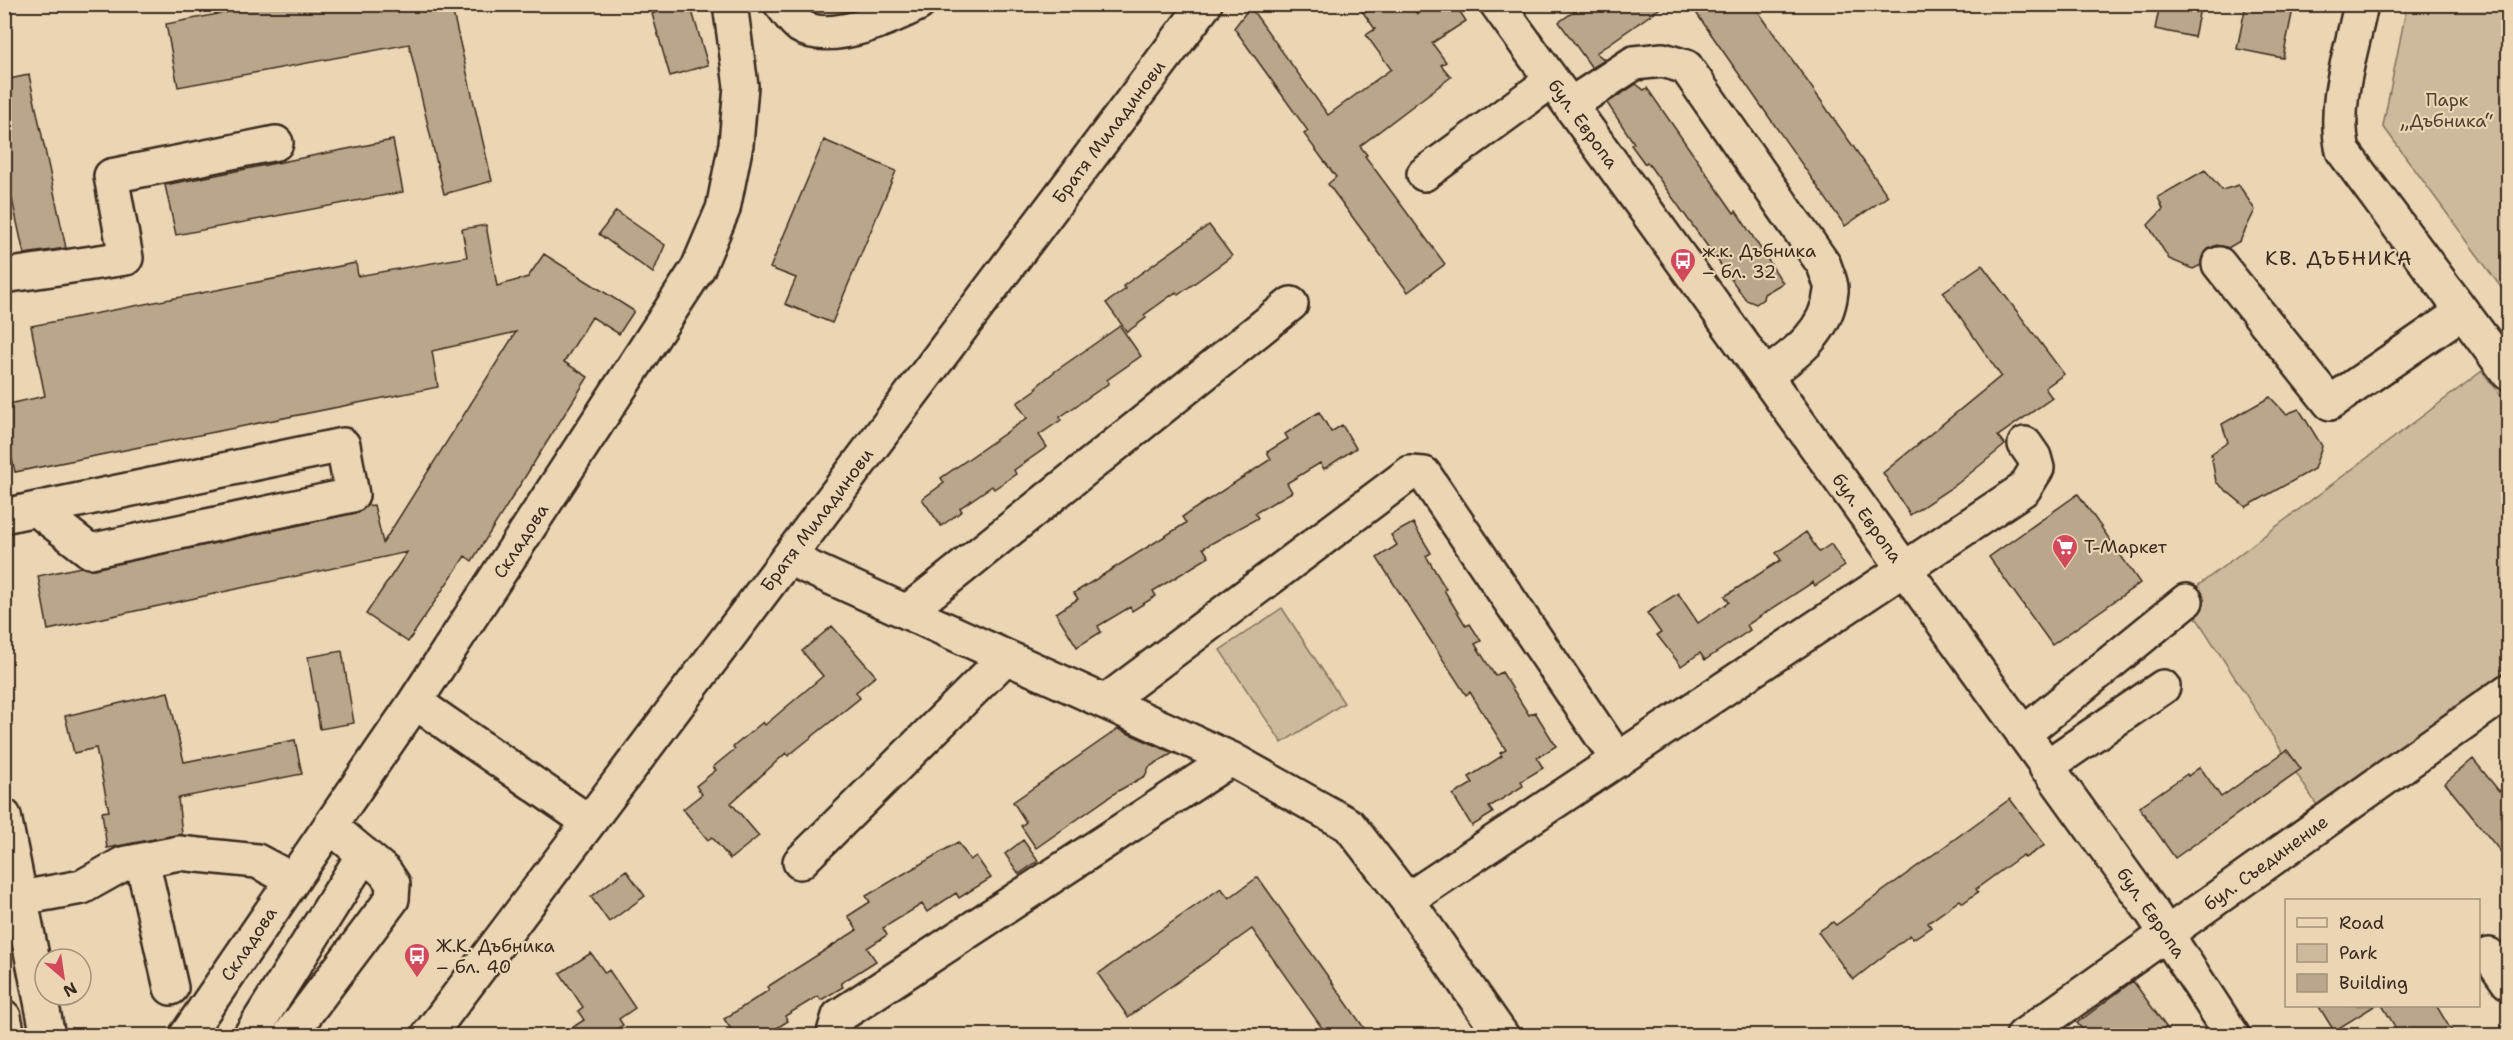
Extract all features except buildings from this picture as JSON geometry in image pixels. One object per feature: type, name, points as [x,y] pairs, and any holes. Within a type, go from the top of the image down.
[{"type":"street","name":"Складова","points":[[186,1035],[415,702],[698,268],[723,209],[736,144],[741,86],[730,4]]},
{"type":"street","points":[[781,4],[800,26],[824,34],[887,20],[918,4]]},
{"type":"street","name":"Братя Миладинови","points":[[428,1035],[1205,4]]},
{"type":"street","name":"бул. Европа","points":[[1497,4],[2167,934],[2233,1035]]},
{"type":"street","points":[[2361,4],[2341,102],[2338,132],[2343,151],[2508,373]]},
{"type":"street","points":[[1424,174],[1560,93],[1634,63],[1663,60],[1686,67],[1824,265],[1832,290],[1822,322],[1804,347],[1765,376]]},
{"type":"street","points":[[4,276],[126,258],[111,176],[276,144]]},
{"type":"street","points":[[2219,264],[2330,403],[2462,312]]},
{"type":"street","points":[[908,611],[1292,304]]},
{"type":"street","points":[[1407,900],[2024,489],[2037,468],[2034,457],[2025,444]]},
{"type":"street","points":[[4,516],[36,509],[343,445],[352,495],[90,551],[36,509]]},
{"type":"street","points":[[1105,702],[1410,472],[1424,474],[1618,760]]},
{"type":"street","points":[[788,558],[1231,759],[1349,825],[1407,900],[1502,1035]]},
{"type":"street","points":[[2023,734],[2186,602]]},
{"type":"street","points":[[800,862],[1006,657]]},
{"type":"street","points":[[2046,766],[2163,687]]},
{"type":"street","points":[[415,702],[589,822]]},
{"type":"street","name":"бул. Съединение","points":[[2023,1035],[2503,704]]},
{"type":"street","points":[[836,1035],[835,1029],[839,1016],[1231,759]]},
{"type":"street","points":[[4,816],[48,1035]]},
{"type":"street","points":[[289,1035],[392,899],[393,884],[385,872],[330,826]]},
{"type":"street","points":[[21,898],[82,887],[123,864],[179,853],[257,861],[293,880]]},
{"type":"street","points":[[250,1035],[364,854]]},
{"type":"street","points":[[142,860],[171,988]]},
{"type":"street","points":[[2489,955],[2508,982]]},
{"type":"green space","name":"Парк „Дъбника“","points":[[2407,5],[2508,5],[2508,297],[2383,126]]},
{"type":"green space","points":[[2482,371],[2508,405],[2508,673],[2320,810],[2183,597]]},
{"type":"green space","points":[[1282,608],[1344,703],[1282,743],[1220,650]]},
{"type":"place","name":"ж.к. Дъбника – бл. 32","points":[[1683,284]]},
{"type":"place","name":"Т-Маркет","points":[[2065,570]]},
{"type":"place","name":"Ж.К. Дъбника – бл. 40","points":[[417,979]]},
{"type":"district","name":"КВ. ДЪБНИКА","points":[[2339,258]]}]
